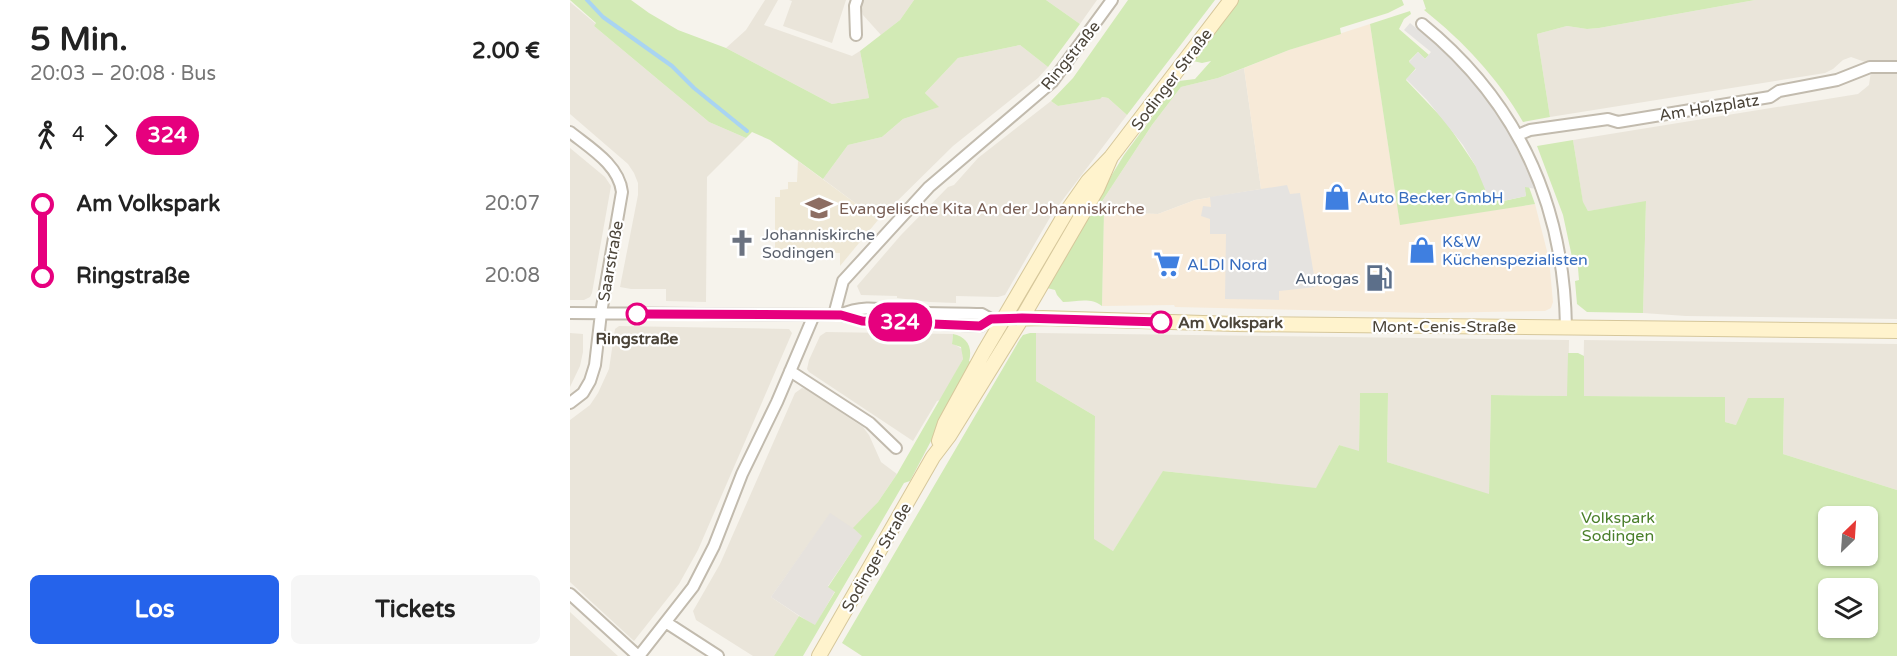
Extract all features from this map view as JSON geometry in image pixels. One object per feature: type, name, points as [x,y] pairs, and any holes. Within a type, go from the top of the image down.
[{"type":"main road","name":"Sodinger Straße","points":[[933,457],[945,423],[997,319],[1067,211],[1088,181],[1111,157],[1231,0]]},
{"type":"main road","name":"Sodinger Straße","points":[[819,656],[933,457],[949,436],[1022,318],[1097,189],[1111,157]]},
{"type":"main road","name":"Mont-Cenis-Straße","points":[[997,319],[1897,331]]},
{"type":"street","points":[[856,34],[855,6],[857,0]]},
{"type":"street","name":"Ringstraße","points":[[838,315],[843,281],[929,187],[1052,82],[1112,0]]},
{"type":"street","points":[[1422,24],[1467,65],[1495,99],[1518,135],[1539,178],[1558,243],[1566,327]]},
{"type":"street","name":"Am Holzplatz","points":[[1518,135],[1530,130],[1608,119],[1618,122],[1770,97],[1779,90],[1837,80],[1870,67],[1897,67]]},
{"type":"street","name":"Saarstraße","points":[[570,132],[611,168],[620,182],[620,206],[601,314],[595,365],[583,393],[570,404]]},
{"type":"street","name":"Mont-Cenis-Straße","points":[[570,313],[838,315],[854,309],[883,309],[906,312],[982,314],[997,319]]},
{"type":"street","points":[[570,594],[638,656],[667,623],[693,587],[714,546],[742,474],[814,315]]},
{"type":"street","points":[[790,370],[870,423],[896,448]]},
{"type":"street","points":[[667,623],[718,656]]},
{"type":"shaded area","points":[[765,0],[778,0],[764,25],[852,56],[860,51],[869,98],[832,104],[726,48],[746,30]]},
{"type":"shaded area","points":[[789,0],[846,0],[832,43],[783,26],[792,1]]},
{"type":"shaded area","points":[[863,0],[914,0],[900,20],[881,35],[863,15],[861,8]]},
{"type":"shaded area","points":[[1046,0],[1097,0],[1080,24]]},
{"type":"shaded area","points":[[1755,0],[1897,0],[1897,63],[1865,62],[1851,57],[1825,73],[1550,117],[1537,34],[1567,26],[1599,28]]},
{"type":"shaded area","points":[[570,2],[596,24],[594,26],[709,122],[746,138],[707,177],[706,302],[666,301],[666,289],[620,287],[638,195],[638,183],[628,164],[570,114]]},
{"type":"shaded area","points":[[1410,23],[1447,54],[1474,82],[1507,129],[1536,189],[1525,187],[1526,196],[1499,202],[1497,192],[1487,194],[1475,165],[1463,145],[1427,100],[1406,79],[1416,69],[1409,62],[1418,52],[1425,59],[1431,52],[1404,30]]},
{"type":"shaded area","points":[[1370,24],[1400,224],[1535,204],[1549,259],[1553,302],[1551,308],[1545,311],[1428,313],[1175,307],[1174,305],[1102,306],[1104,212],[1158,214],[1195,200],[1261,189],[1244,68],[1289,50]]},
{"type":"shaded area","points":[[1020,45],[1048,67],[1038,78],[953,146],[878,220],[823,179],[848,145],[882,137],[903,119],[938,107],[925,93],[958,58]]},
{"type":"shaded area","points":[[1244,68],[1261,189],[1195,200],[1158,214],[1095,212],[1152,125],[1181,87],[1218,78]]},
{"type":"shaded area","points":[[1871,71],[1897,71],[1897,319],[1686,316],[1643,313],[1646,202],[1588,211],[1583,203],[1573,140],[1858,94],[1869,85]]},
{"type":"shaded area","points":[[1101,97],[1108,98],[1127,115],[1052,214],[1005,295],[998,297],[956,296],[956,303],[930,302],[897,298],[897,296],[861,295],[857,286],[901,235],[948,187],[954,185],[978,158],[1051,101],[1058,106]]},
{"type":"shaded area","points":[[570,148],[605,177],[611,186],[592,293],[584,300],[570,300]]},
{"type":"shaded area","name":"Evangelische Kita An der Johanniskirche","points":[[798,161],[878,220],[840,266],[840,253],[775,252],[775,197],[780,197],[780,190],[788,189],[788,182],[797,182]]},
{"type":"shaded area","points":[[1287,185],[1290,194],[1300,193],[1316,287],[1279,291],[1279,300],[1225,299],[1226,234],[1210,234],[1210,219],[1201,216],[1203,206],[1211,207],[1210,197]]},
{"type":"shaded area","points":[[619,326],[789,329],[792,333],[698,550],[679,584],[634,641],[570,582],[570,420],[590,405],[598,393],[609,369],[615,329]]},
{"type":"shaded area","points":[[826,332],[953,334],[952,343],[962,349],[963,359],[941,400],[937,401],[913,441],[809,372],[807,369],[809,360],[820,336]]},
{"type":"shaded area","points":[[570,333],[583,334],[583,352],[580,366],[570,387]]},
{"type":"shaded area","points":[[1036,333],[1569,340],[1568,396],[1491,395],[1489,495],[1387,462],[1388,394],[1360,393],[1359,452],[1339,445],[1316,489],[1164,471],[1113,551],[1094,540],[1095,416],[1036,381]]},
{"type":"shaded area","points":[[1584,340],[1897,344],[1897,490],[1783,454],[1784,398],[1736,425],[1725,422],[1725,397],[1583,396]]},
{"type":"shaded area","points":[[802,388],[863,427],[881,462],[897,474],[878,502],[854,530],[830,514],[771,597],[799,616],[774,656],[753,656],[696,620],[693,611],[720,564],[795,393]]},
{"type":"shaded area","points":[[830,513],[863,535],[828,586],[835,591],[815,626],[771,597]]},
{"type":"shaded area","points":[[570,612],[596,636],[618,656],[570,656]]},
{"type":"green space","points":[[570,0],[631,0],[678,30],[726,48],[832,104],[869,98],[860,51],[900,20],[914,0],[1046,0],[1080,24],[1048,67],[1020,45],[958,58],[925,93],[939,107],[903,119],[882,137],[848,145],[823,179],[770,140],[752,132],[746,138],[709,122],[594,26],[596,23]]},
{"type":"green space","points":[[1128,0],[1215,0],[1127,115],[1108,98],[1102,97],[1058,106],[1051,101],[1073,78]]},
{"type":"green space","points":[[1239,0],[1402,0],[1404,5],[1388,13],[1340,28],[1341,34],[1289,50],[1218,78],[1181,87],[1152,125],[1095,212],[1104,212],[1102,306],[1088,301],[1063,302],[1055,290],[1047,288],[1097,199],[1124,155],[1179,81],[1195,79],[1211,61],[1202,63],[1193,61]]},
{"type":"green space","points":[[1423,0],[1755,0],[1599,28],[1567,26],[1537,34],[1550,117],[1523,122],[1479,61],[1424,10],[1426,9]]},
{"type":"green space","points":[[1410,11],[1411,14],[1404,19],[1399,29],[1429,55],[1425,59],[1418,52],[1409,61],[1416,68],[1406,80],[1446,122],[1475,165],[1497,192],[1499,202],[1526,196],[1524,187],[1529,187],[1535,204],[1400,225],[1370,24]]},
{"type":"green space","points":[[1573,140],[1583,202],[1588,211],[1646,201],[1643,313],[1587,312],[1577,304],[1575,281],[1579,280],[1577,256],[1572,257],[1563,215],[1537,146]]},
{"type":"green space","name":"Volkspark Sodingen","points":[[1036,333],[1036,381],[1095,416],[1094,539],[1113,551],[1163,471],[1316,488],[1339,445],[1359,451],[1360,393],[1388,393],[1387,462],[1489,494],[1491,395],[1567,396],[1568,353],[1578,353],[1584,356],[1584,396],[1725,397],[1725,422],[1736,425],[1748,398],[1784,398],[1783,454],[1897,490],[1897,656],[862,656],[842,643],[1023,335]]},
{"type":"green space","points":[[953,334],[968,343],[969,361],[972,363],[910,481],[904,483],[803,656],[774,656],[799,616],[815,625],[835,592],[828,587],[862,536],[853,528],[878,502],[897,474],[963,359],[961,347],[952,344]]},
{"type":"waterway","points":[[587,0],[603,17],[672,66],[694,88],[747,131]]},
{"type":"bus line","name":"324","points":[[637,314],[841,315],[862,321],[980,326],[991,319],[1022,318],[1161,322]]},
{"type":"place","name":"Auto Becker GmbH","points":[[1337,197]]},
{"type":"place","name":"Evangelische Kita An der Johanniskirche","points":[[819,208]]},
{"type":"place","name":"Johanniskirche Sodingen","points":[[742,243]]},
{"type":"place","name":"K&W Küchenspezialisten","points":[[1422,250]]},
{"type":"place","name":"ALDI Nord","points":[[1167,264]]},
{"type":"place","name":"Autogas","points":[[1379,278]]},
{"type":"place","name":"Ringstraße","points":[[637,314]]},
{"type":"place","name":"Am Volkspark","points":[[1161,322]]}]
